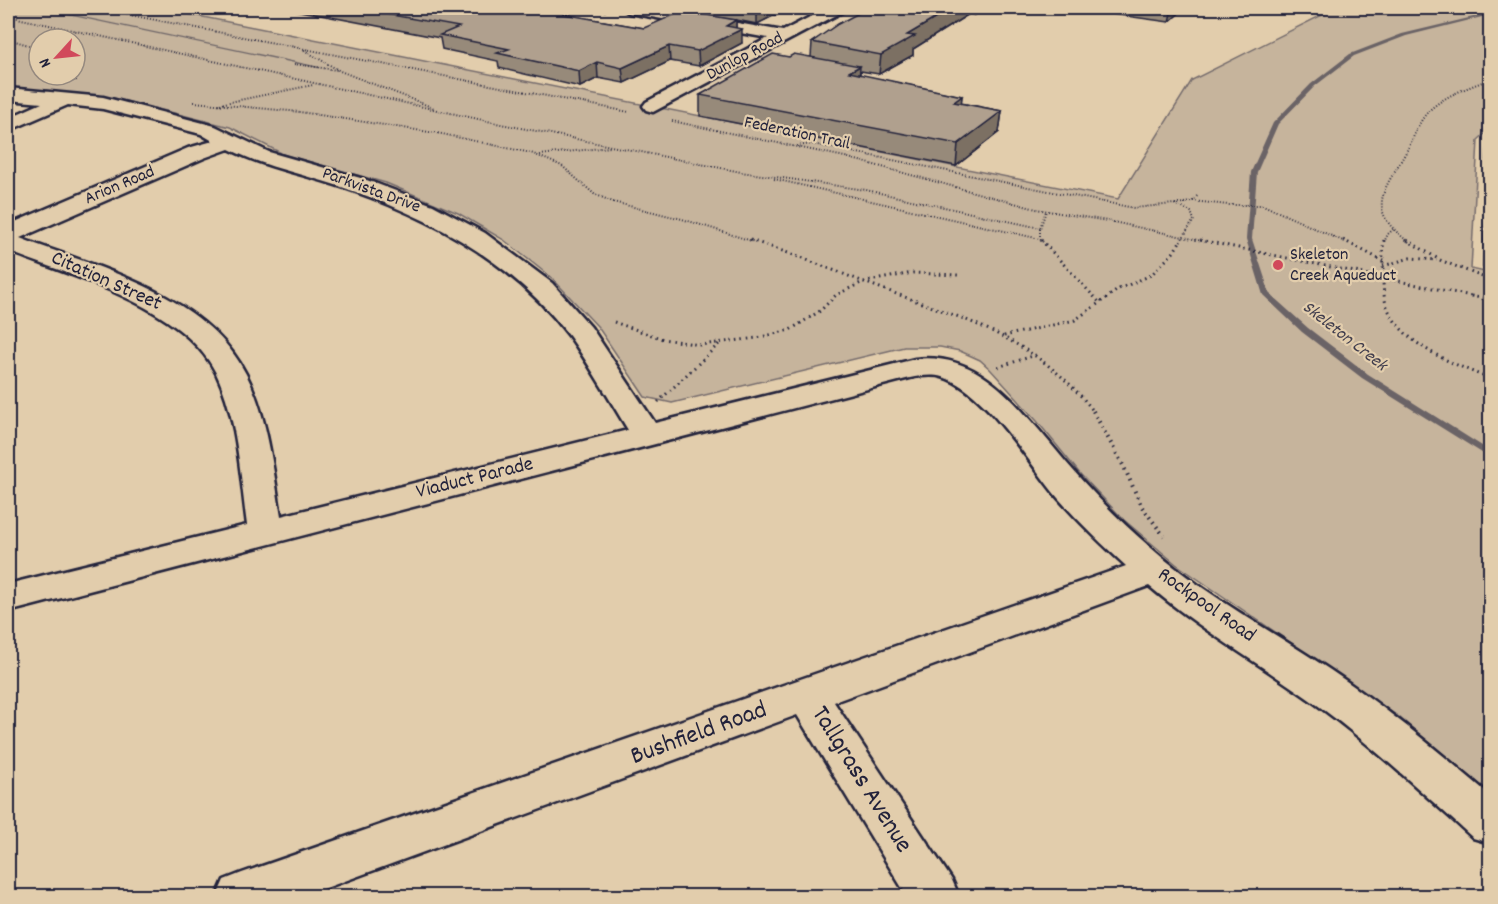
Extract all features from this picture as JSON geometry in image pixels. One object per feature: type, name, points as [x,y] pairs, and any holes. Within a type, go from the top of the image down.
[{"type":"street","points":[[629,8],[785,36]]},
{"type":"street","name":"Dunlop Road","points":[[646,110],[838,8]]},
{"type":"street","points":[[748,56],[779,62]]},
{"type":"street","name":"Parkvista Drive","points":[[8,94],[90,101],[131,109],[208,130],[270,160],[356,184],[425,210],[476,238],[543,289],[652,419]]},
{"type":"street","points":[[8,124],[44,111],[65,100]]},
{"type":"street","name":"Arion Road","points":[[8,234],[196,153],[233,141]]},
{"type":"street","name":"Citation Street","points":[[8,242],[155,300],[190,326],[222,356],[238,389],[246,419],[267,532]]},
{"type":"street","name":"Viaduct Parade","points":[[8,598],[267,532],[652,419],[909,369],[930,366],[955,373]]},
{"type":"street","name":"Rockpool Road","points":[[955,373],[976,383],[1014,420],[1069,490],[1161,556],[1184,594],[1337,697],[1418,760],[1491,823]]},
{"type":"street","name":"Bushfield Road","points":[[242,897],[312,885],[1161,556]]},
{"type":"street","name":"Tallgrass Avenue","points":[[807,694],[934,897]]},
{"type":"path","points":[[94,8],[627,112],[646,110]]},
{"type":"path","points":[[587,8],[610,12]]},
{"type":"path","points":[[8,16],[1040,238],[1099,302]]},
{"type":"path","points":[[8,39],[27,45]]},
{"type":"path","points":[[300,48],[340,71],[446,112]]},
{"type":"path","points":[[294,64],[340,71]]},
{"type":"path","points":[[1491,79],[1434,106],[1420,121],[1407,150],[1384,187],[1381,197],[1388,219],[1407,239],[1437,260],[1491,280]]},
{"type":"path","points":[[216,105],[316,84]]},
{"type":"path","points":[[189,101],[300,112],[430,132],[539,155],[562,166],[594,194],[613,202],[682,219],[763,244],[1004,336],[1036,355],[1066,379],[1094,412],[1124,467],[1161,556]]},
{"type":"path","points":[[627,112],[631,104]]},
{"type":"path","name":"Federation Trail","points":[[665,120],[796,146],[1046,211],[1113,222],[1491,300]]},
{"type":"path","points":[[796,146],[804,144],[822,146],[1134,208],[1193,201],[1210,201],[1226,205],[1256,203],[1327,232],[1383,263],[1410,258],[1437,260]]},
{"type":"path","points":[[539,155],[614,147]]},
{"type":"path","points":[[741,172],[866,190],[1040,228]]},
{"type":"path","points":[[1193,201],[1198,195]]},
{"type":"path","points":[[1004,336],[1075,320],[1119,289],[1151,275],[1173,254],[1194,220],[1191,212],[1174,204]]},
{"type":"path","points":[[1040,238],[1040,228],[1046,211]]},
{"type":"path","points":[[1395,228],[1388,231],[1383,240],[1387,307],[1392,319],[1404,331],[1447,358],[1491,379]]},
{"type":"path","points":[[614,322],[663,339],[700,345],[757,338],[790,330],[820,311],[836,295],[863,282],[913,273],[959,275]]},
{"type":"path","points":[[652,419],[720,342]]},
{"type":"path","points":[[955,373],[1036,355]]},
{"type":"shaded area","points":[[8,8],[158,8],[1118,199],[1192,80],[1336,8],[1490,8],[1490,129],[1478,140],[1471,269],[1490,273],[1490,793],[1399,717],[1176,564],[1124,520],[1081,475],[1037,421],[980,360],[960,351],[940,347],[904,347],[672,403],[645,397],[598,327],[553,279],[504,240],[458,213],[386,183],[285,155],[230,127],[114,98],[8,88]]},
{"type":"building","points":[[353,8],[566,8],[563,14],[644,28],[683,11],[736,20],[726,26],[742,29],[698,51],[669,46],[622,68],[597,62],[579,71],[497,53],[509,49],[440,35],[459,27]]},
{"type":"building","points":[[868,8],[953,8],[907,35],[915,36],[881,55],[812,42],[838,24]]},
{"type":"building","points":[[773,54],[789,57],[794,54],[860,66],[849,72],[962,96],[954,102],[1002,111],[958,144],[700,95]]},
{"type":"waterway","points":[[37,8],[318,67]]},
{"type":"waterway","name":"Skeleton Creek","points":[[1490,14],[1404,35],[1352,55],[1313,85],[1276,123],[1254,172],[1249,239],[1267,295],[1305,330],[1365,376],[1490,455]]},
{"type":"place","name":"Skeleton Creek Aqueduct","points":[[1278,265]]}]
